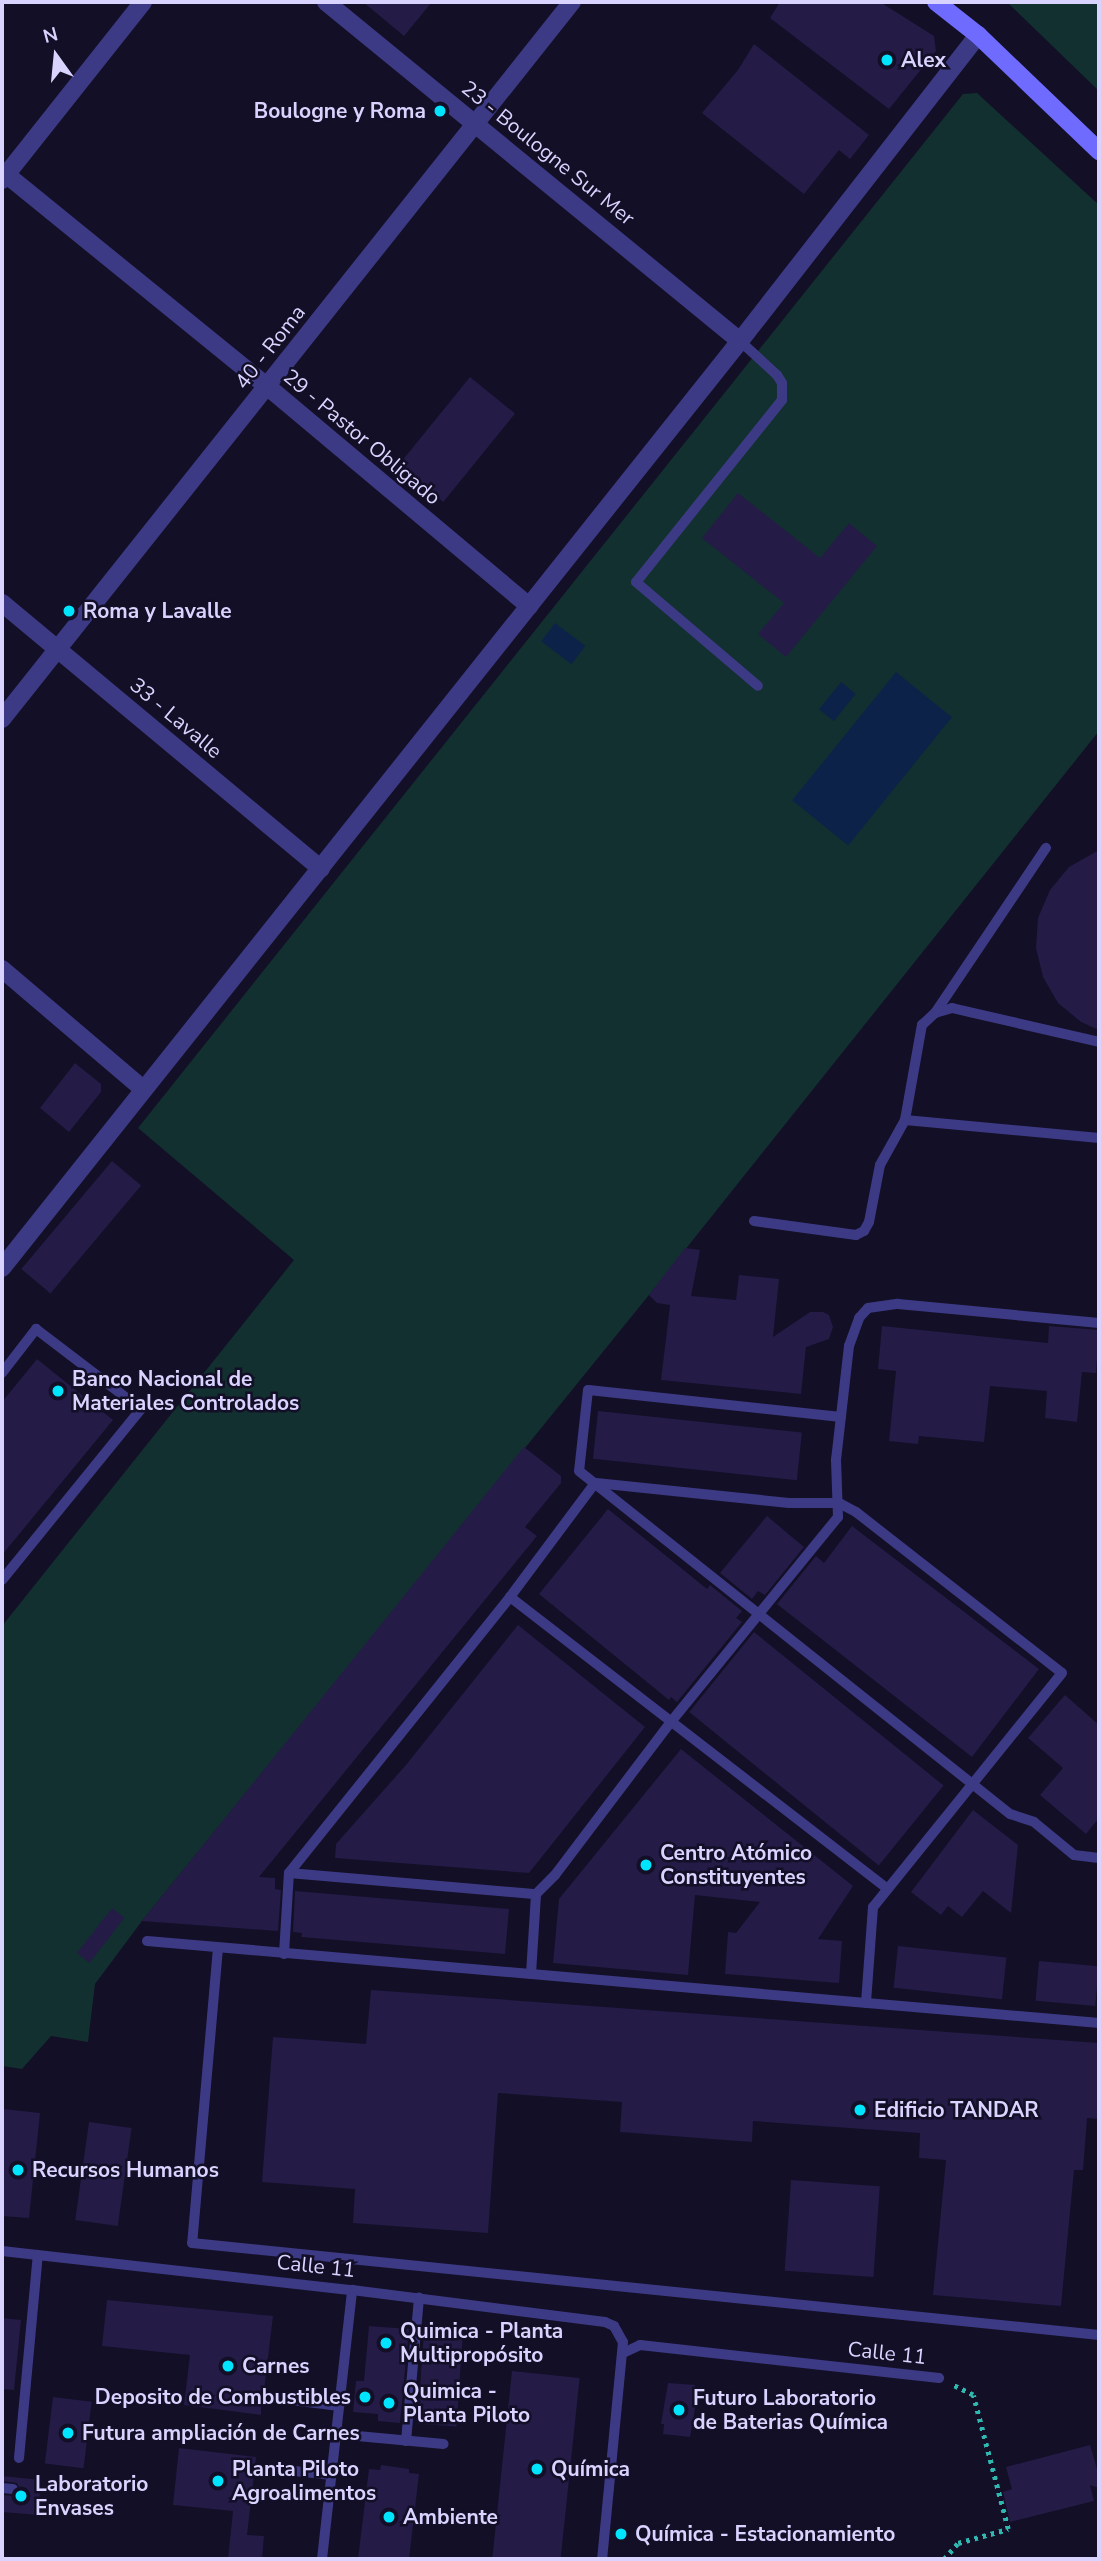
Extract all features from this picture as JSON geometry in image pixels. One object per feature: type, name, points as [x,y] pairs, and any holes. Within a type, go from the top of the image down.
[{"type":"main road","points":[[936,2],[978,35],[1097,143]]},
{"type":"street","points":[[3,175],[143,2]]},
{"type":"street","name":"23 - Boulogne Sur Mer","points":[[326,2],[740,341]]},
{"type":"street","name":"40 - Roma","points":[[2,719],[572,2]]},
{"type":"street","points":[[2,1268],[740,341],[978,35]]},
{"type":"street","name":"29 - Pastor Obligado","points":[[3,175],[268,387],[529,606]]},
{"type":"street","name":"33 - Lavalle","points":[[2,603],[321,869]]},
{"type":"street","points":[[2,969],[143,1089]]},
{"type":"lane","points":[[740,341],[777,375],[784,391],[782,400],[636,582],[758,685]]},
{"type":"lane","points":[[754,1221],[856,1235],[864,1231],[869,1222],[880,1165],[905,1120],[922,1025],[935,1013],[1046,848]]},
{"type":"lane","points":[[935,1013],[952,1008],[1099,1042]]},
{"type":"lane","points":[[905,1120],[1099,1138]]},
{"type":"lane","points":[[531,1974],[536,1894],[555,1875],[670,1723],[838,1517],[836,1460],[849,1346],[859,1318],[868,1308],[898,1304],[1099,1323]]},
{"type":"lane","points":[[2,1373],[36,1329],[141,1409],[2,1580]]},
{"type":"lane","points":[[841,1417],[588,1390],[579,1471],[1010,1814],[1034,1822],[1074,1855],[1099,1858]]},
{"type":"lane","points":[[596,1483],[789,1503],[839,1503],[856,1512],[1062,1672],[873,1907],[866,2003]]},
{"type":"lane","points":[[284,1954],[289,1873],[510,1597],[596,1483]]},
{"type":"lane","points":[[510,1597],[887,1888]]},
{"type":"lane","points":[[289,1873],[536,1894]]},
{"type":"lane","points":[[147,1941],[1099,2022]]},
{"type":"lane","points":[[218,1948],[192,2243],[1099,2335]]},
{"type":"lane","name":"Calle 11","points":[[2,2251],[352,2290],[605,2322],[621,2333],[623,2353],[640,2345],[939,2378]]},
{"type":"lane","points":[[19,2458],[38,2255]]},
{"type":"lane","points":[[322,2559],[352,2290]]},
{"type":"lane","points":[[406,2441],[419,2298]]},
{"type":"lane","points":[[602,2559],[623,2353]]},
{"type":"lane","points":[[268,2397],[339,2406]]},
{"type":"lane","points":[[336,2434],[444,2444]]},
{"type":"lane","points":[[266,2468],[331,2475]]},
{"type":"lane","points":[[2,2488],[13,2489]]},
{"type":"path","points":[[939,2378],[973,2395],[1008,2529],[958,2543],[944,2559]]},
{"type":"green space","points":[[1007,2],[1099,2],[1099,91]]},
{"type":"green space","points":[[977,93],[1099,205],[1099,731],[649,1295],[142,1921],[95,1984],[88,2042],[51,2036],[22,2069],[2,2066],[2,1626],[294,1260],[138,1128],[963,94]]},
{"type":"water","points":[[555,623],[585,646],[572,664],[541,641]]},
{"type":"water","points":[[896,672],[952,717],[848,846],[792,800]]},
{"type":"water","points":[[841,682],[856,694],[834,721],[819,709]]},
{"type":"building","points":[[363,2],[432,2],[404,36]]},
{"type":"building","points":[[780,2],[880,2],[934,36],[936,51],[889,109],[770,18]]},
{"type":"building","points":[[754,44],[869,135],[850,159],[839,150],[804,194],[702,113],[738,70]]},
{"type":"building","points":[[470,377],[515,414],[443,502],[398,466]]},
{"type":"building","points":[[738,493],[820,558],[849,523],[877,546],[786,657],[758,634],[784,603],[702,538]]},
{"type":"building","points":[[1099,850],[1099,1030],[1081,1022],[1058,1003],[1043,977],[1036,948],[1038,918],[1050,890],[1069,867]]},
{"type":"building","points":[[75,1063],[101,1084],[101,1092],[69,1132],[40,1108]]},
{"type":"building","points":[[112,1161],[141,1185],[50,1293],[21,1269]]},
{"type":"building","points":[[685,1248],[700,1250],[691,1296],[736,1300],[739,1275],[779,1279],[773,1337],[810,1312],[829,1315],[833,1327],[829,1339],[806,1347],[801,1394],[661,1380],[670,1305],[657,1303],[649,1295]]},
{"type":"building","points":[[882,1326],[1048,1343],[1049,1326],[1099,1330],[1096,1373],[1082,1372],[1077,1422],[1045,1418],[1047,1391],[990,1386],[984,1442],[919,1436],[918,1444],[889,1441],[896,1371],[878,1369]]},
{"type":"building","points":[[37,1359],[113,1420],[2,1555],[2,1402]]},
{"type":"building","points":[[598,1411],[802,1432],[797,1480],[593,1459]]},
{"type":"building","points":[[524,1447],[561,1476],[561,1483],[525,1527],[537,1536],[259,1877],[275,1878],[275,1889],[281,1890],[278,1931],[142,1921]]},
{"type":"building","points":[[608,1509],[707,1589],[710,1585],[742,1611],[736,1618],[742,1622],[677,1702],[671,1697],[669,1700],[539,1594]]},
{"type":"building","points":[[767,1516],[804,1547],[765,1595],[758,1591],[752,1599],[720,1573]]},
{"type":"building","points":[[852,1526],[1039,1669],[972,1757],[777,1604],[816,1556],[824,1563]]},
{"type":"building","points":[[518,1625],[645,1727],[529,1873],[335,1858],[336,1844],[406,1765]]},
{"type":"building","points":[[754,1632],[944,1786],[879,1866],[689,1712]]},
{"type":"building","points":[[1065,1695],[1099,1725],[1099,1818],[1086,1834],[1040,1795],[1063,1768],[1028,1738]]},
{"type":"building","points":[[681,1749],[853,1886],[818,1939],[842,1941],[839,1983],[725,1974],[728,1932],[736,1933],[760,1902],[695,1895],[688,1975],[553,1963],[559,1899]]},
{"type":"building","points":[[973,1810],[1018,1845],[1011,1913],[983,1891],[962,1917],[948,1906],[941,1915],[911,1892]]},
{"type":"building","points":[[295,1891],[509,1909],[505,1954],[301,1937],[302,1933],[293,1932]]},
{"type":"building","points":[[112,1908],[125,1918],[90,1963],[77,1953]]},
{"type":"building","points":[[898,1946],[1006,1957],[1002,1999],[894,1988]]},
{"type":"building","points":[[1039,1961],[1099,1966],[1095,2006],[1036,2001]]},
{"type":"building","name":"Edificio TANDAR","points":[[371,1990],[1099,2043],[1099,2119],[1087,2118],[1083,2170],[1074,2170],[1061,2306],[933,2295],[946,2160],[919,2158],[920,2133],[753,2121],[752,2142],[620,2132],[622,2102],[498,2093],[488,2233],[353,2223],[355,2189],[262,2182],[273,2037],[366,2044]]},
{"type":"building","name":"Recursos Humanos","points":[[3,2109],[40,2113],[29,2218],[2,2216]]},
{"type":"building","points":[[89,2122],[132,2128],[118,2226],[75,2220]]},
{"type":"building","points":[[791,2180],[880,2186],[873,2277],[785,2271]]},
{"type":"building","name":"Carnes","points":[[107,2300],[273,2316],[261,2397],[261,2415],[184,2405],[190,2355],[102,2346]]},
{"type":"building","points":[[2,2318],[21,2320],[14,2390],[2,2389]]},
{"type":"building","points":[[369,2326],[409,2329],[400,2423],[378,2421],[378,2414],[353,2412],[356,2381],[364,2381]]},
{"type":"building","points":[[424,2331],[463,2334],[456,2426],[418,2424]]},
{"type":"building","name":"Química","points":[[512,2371],[580,2378],[561,2559],[492,2559]]},
{"type":"building","name":"Futuro Laboratorio de Baterias Química","points":[[668,2383],[695,2385],[694,2396],[697,2397],[690,2437],[663,2434],[664,2424],[661,2424]]},
{"type":"building","name":"Futura ampliación de Carnes","points":[[53,2397],[92,2402],[84,2468],[45,2464]]},
{"type":"building","points":[[1090,2445],[1099,2476],[1099,2488],[1090,2485],[1094,2501],[1010,2522],[1003,2492],[1012,2489],[1006,2467]]},
{"type":"building","name":"Planta Piloto Agroalimentos","points":[[179,2448],[256,2457],[247,2535],[264,2536],[262,2559],[228,2559],[233,2511],[173,2505]]},
{"type":"building","name":"Ambiente","points":[[381,2465],[409,2469],[409,2473],[419,2474],[409,2559],[358,2559],[369,2469],[380,2470]]},
{"type":"building","name":"Laboratorio Envases","points":[[2,2476],[41,2480],[38,2515],[2,2512],[2,2495],[15,2496],[20,2489],[17,2483],[2,2481]]},
{"type":"place","name":"Alex","points":[[887,60]]},
{"type":"place","name":"Boulogne y Roma","points":[[440,111]]},
{"type":"place","name":"Roma y Lavalle","points":[[69,611]]},
{"type":"place","name":"Banco Nacional de Materiales Controlados","points":[[58,1391]]},
{"type":"place","name":"Centro Atómico Constituyentes","points":[[646,1865]]},
{"type":"place","name":"Edificio TANDAR","points":[[860,2110]]},
{"type":"place","name":"Recursos Humanos","points":[[18,2170]]},
{"type":"place","name":"Quimica - Planta Multipropósito","points":[[386,2343]]},
{"type":"place","name":"Carnes","points":[[228,2366]]},
{"type":"place","name":"Deposito de Combustibles","points":[[365,2397]]},
{"type":"place","name":"Quimica - Planta Piloto","points":[[389,2403]]},
{"type":"place","name":"Futuro Laboratorio de Baterias Química","points":[[679,2410]]},
{"type":"place","name":"Futura ampliación de Carnes","points":[[68,2433]]},
{"type":"place","name":"Química","points":[[537,2469]]},
{"type":"place","name":"Planta Piloto Agroalimentos","points":[[218,2481]]},
{"type":"place","name":"Laboratorio Envases","points":[[21,2496]]},
{"type":"place","name":"Ambiente","points":[[389,2517]]},
{"type":"place","name":"Química - Estacionamiento","points":[[621,2534]]}]
